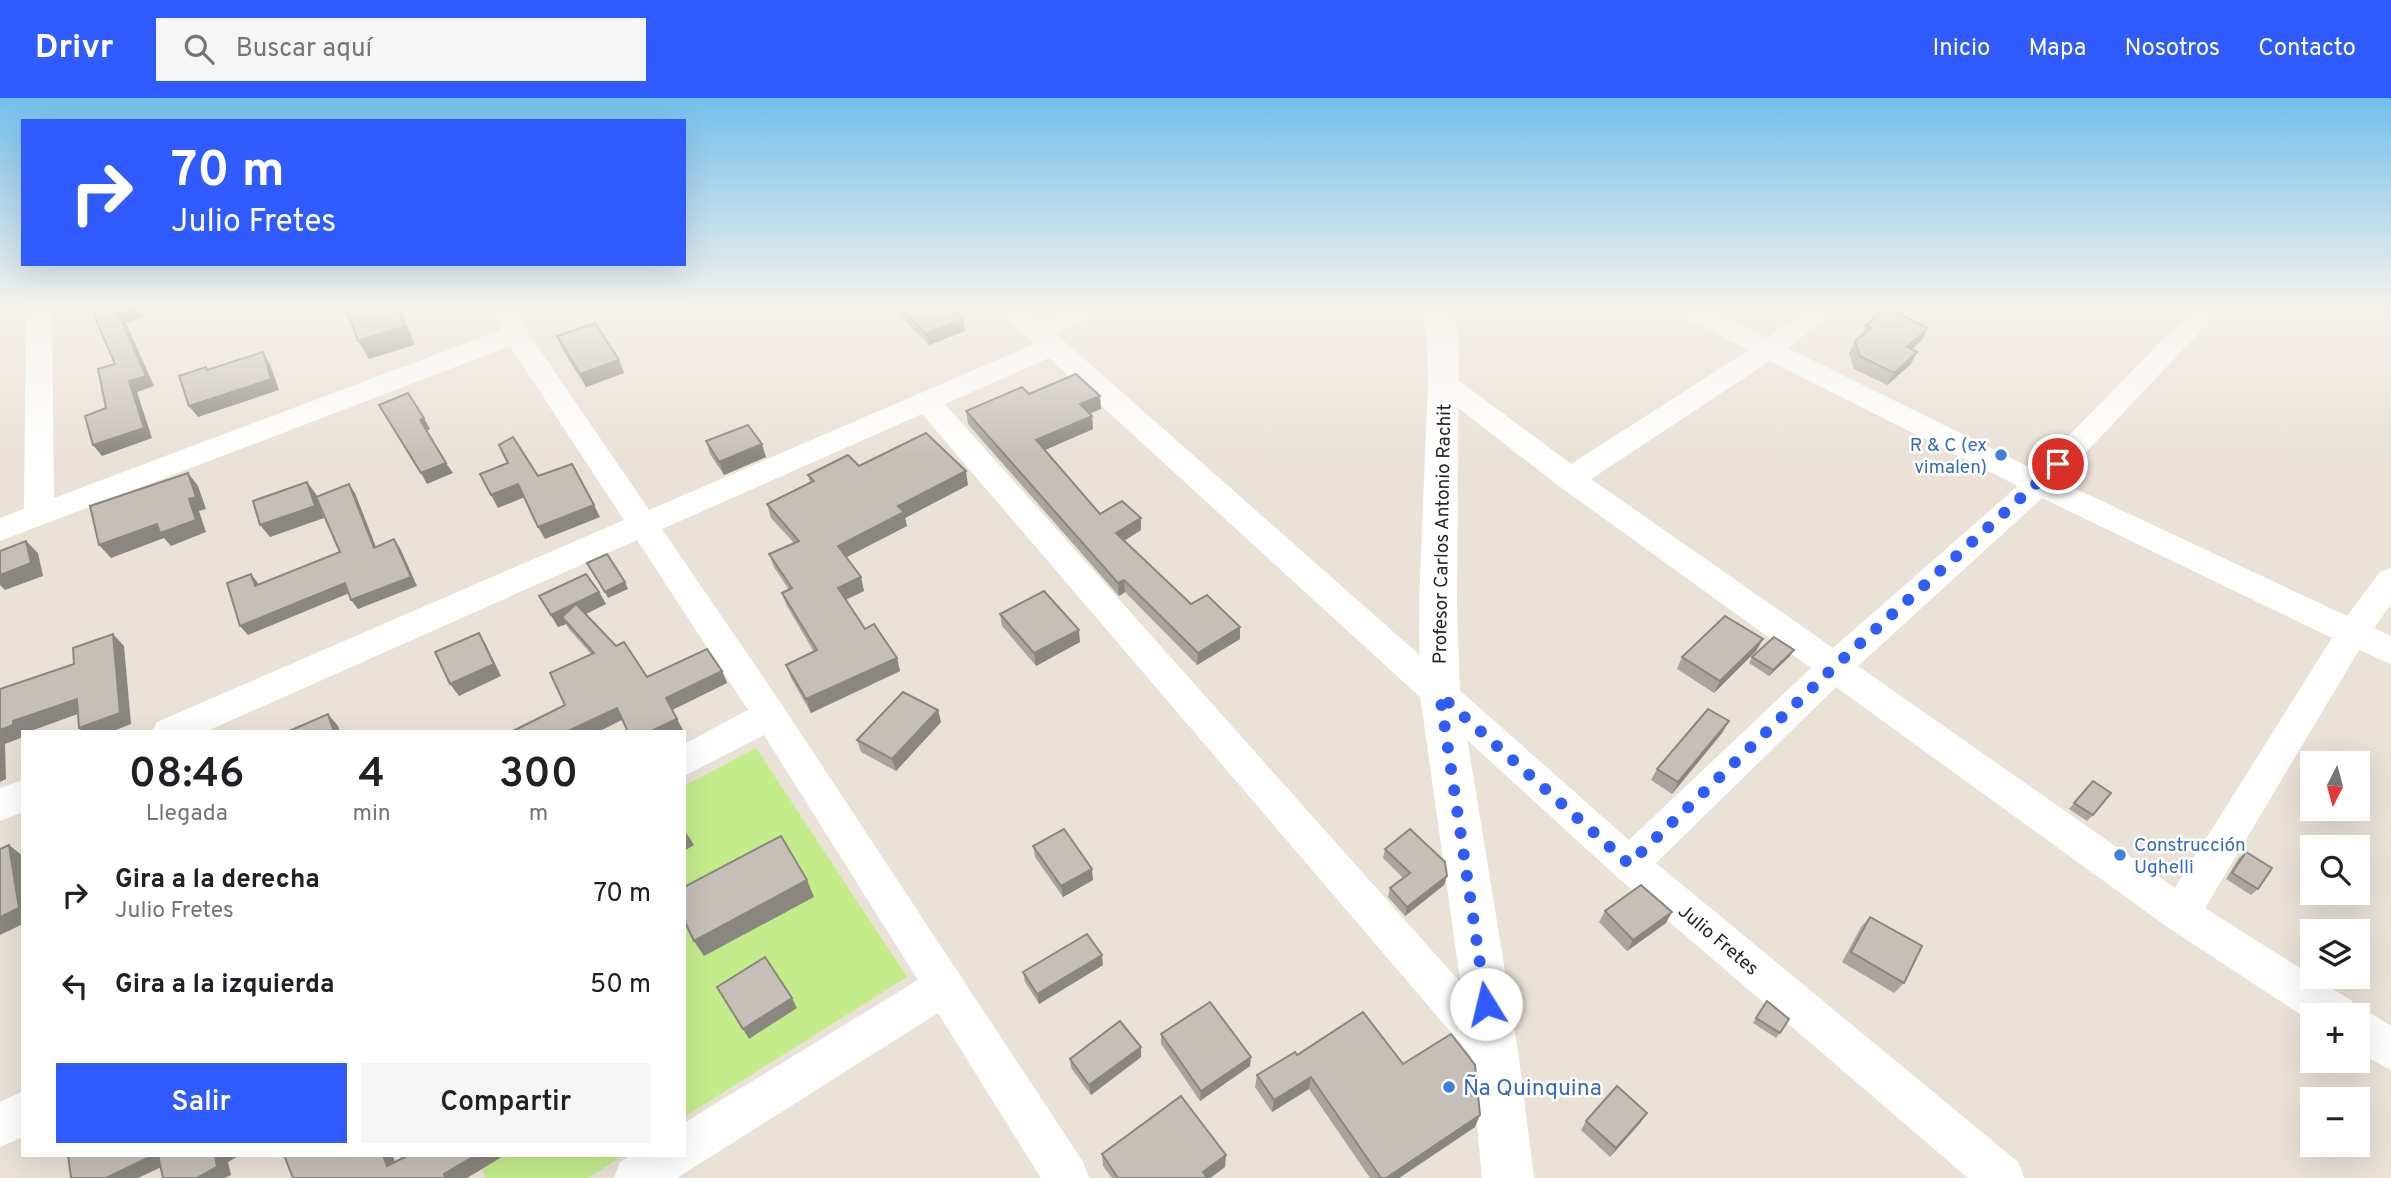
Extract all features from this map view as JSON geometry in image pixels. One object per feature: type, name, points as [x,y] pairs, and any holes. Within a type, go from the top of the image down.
[{"type":"main road","name":"Profesor Carlos Antonio Rachit","points":[[1442,356],[1444,383],[1438,603],[1440,695],[1494,1051],[1508,1178]]},
{"type":"street","points":[[38,515],[39,356]]},
{"type":"street","points":[[0,530],[421,356]]},
{"type":"street","points":[[533,356],[771,715],[1067,1178]]},
{"type":"street","points":[[174,730],[927,401],[1010,356]]},
{"type":"street","name":"Julio Fretes","points":[[1061,356],[1629,864],[2002,1178]]},
{"type":"street","points":[[1570,478],[1759,356]]},
{"type":"street","points":[[1778,356],[2391,652]]},
{"type":"street","points":[[1629,864],[1834,667],[2039,484],[2162,356]]},
{"type":"street","points":[[1444,383],[1570,478],[2180,914],[2318,1003]]},
{"type":"street","points":[[927,401],[1494,1051]]},
{"type":"street","points":[[2180,914],[2353,632],[2391,580]]},
{"type":"street","points":[[686,760],[771,715]]},
{"type":"street","points":[[0,805],[21,796]]},
{"type":"street","points":[[686,1147],[945,986]]},
{"type":"street","points":[[2370,1036],[2391,1050]]},
{"type":"street","points":[[0,1125],[21,1114]]},
{"type":"street","points":[[636,1178],[670,1157]]},
{"type":"green space","points":[[756,748],[907,977],[686,1116],[686,785]]},
{"type":"green space","points":[[478,1157],[621,1157],[588,1178],[486,1178]]},
{"type":"building","points":[[112,356],[137,356],[146,376],[129,381],[144,428],[93,445],[85,416],[106,408],[98,369],[115,364]]},
{"type":"building","points":[[249,356],[264,356],[271,379],[189,406],[179,376],[206,367],[207,370]]},
{"type":"building","points":[[569,356],[617,356],[619,360],[580,374]]},
{"type":"building","points":[[1861,356],[1912,356],[1894,373]]},
{"type":"building","points":[[1076,374],[1100,396],[1080,404],[1092,416],[1036,440],[1100,514],[1122,501],[1141,518],[1116,533],[1191,604],[1207,595],[1240,627],[1198,653],[1124,580],[1118,583],[966,411],[1022,387],[1029,394]]},
{"type":"building","points":[[408,393],[424,418],[420,420],[446,463],[421,473],[379,405]]},
{"type":"building","points":[[748,425],[762,444],[719,462],[706,441]]},
{"type":"building","points":[[926,433],[966,471],[898,506],[904,512],[838,546],[861,577],[838,588],[865,629],[874,624],[897,658],[806,699],[786,665],[817,650],[782,593],[792,588],[769,554],[799,541],[767,504],[814,481],[808,475],[848,455],[859,466]]},
{"type":"building","points":[[513,437],[538,476],[572,464],[594,505],[538,527],[518,484],[491,495],[480,474],[508,463],[499,445]]},
{"type":"building","points":[[188,473],[196,497],[189,499],[196,520],[160,533],[157,524],[99,545],[90,506]]},
{"type":"building","points":[[307,482],[315,506],[260,525],[253,501]]},
{"type":"building","points":[[349,484],[374,548],[394,539],[411,577],[351,600],[345,583],[240,626],[227,583],[251,574],[255,586],[340,552],[316,497]]},
{"type":"building","points":[[26,541],[31,563],[0,575],[0,551]]},
{"type":"building","points":[[607,554],[625,582],[605,592],[587,563]]},
{"type":"building","points":[[586,574],[599,592],[551,615],[539,596]]},
{"type":"building","points":[[1044,591],[1079,630],[1034,653],[1000,614]]},
{"type":"building","points":[[576,604],[616,646],[624,642],[647,677],[707,649],[722,671],[666,698],[677,719],[653,730],[627,730],[617,708],[570,730],[515,730],[565,705],[550,673],[594,653],[562,617]]},
{"type":"building","points":[[1725,616],[1763,639],[1720,681],[1682,657]]},
{"type":"building","points":[[479,633],[494,664],[450,684],[435,652]]},
{"type":"building","points":[[113,634],[120,713],[79,728],[77,699],[13,721],[13,725],[0,730],[0,689],[74,664],[73,648]]},
{"type":"building","points":[[1774,637],[1794,650],[1773,670],[1752,657]]},
{"type":"building","points":[[903,692],[938,710],[892,759],[857,740]]},
{"type":"building","points":[[1708,709],[1729,721],[1678,782],[1657,769]]},
{"type":"building","points":[[328,714],[333,730],[292,730]]},
{"type":"building","points":[[2093,781],[2111,793],[2093,815],[2074,803]]},
{"type":"building","points":[[1064,829],[1092,869],[1061,886],[1033,846]]},
{"type":"building","points":[[1410,829],[1445,862],[1447,876],[1407,907],[1390,888],[1410,873],[1385,849]]},
{"type":"building","points":[[781,836],[807,880],[694,941],[686,924],[686,886]]},
{"type":"building","points":[[9,845],[19,908],[0,917],[0,849]]},
{"type":"building","points":[[2246,852],[2272,868],[2258,889],[2232,873]]},
{"type":"building","points":[[1641,885],[1672,912],[1633,940],[1605,911]]},
{"type":"building","points":[[1870,917],[1922,946],[1904,983],[1851,952]]},
{"type":"building","points":[[1087,934],[1102,955],[1037,994],[1023,972]]},
{"type":"building","points":[[765,957],[792,998],[743,1029],[717,987]]},
{"type":"building","points":[[1767,1001],[1789,1019],[1780,1033],[1756,1018]]},
{"type":"building","points":[[1210,1002],[1251,1057],[1201,1091],[1161,1034]]},
{"type":"building","points":[[1363,1012],[1403,1064],[1451,1034],[1475,1065],[1480,1115],[1386,1178],[1381,1178],[1311,1077],[1274,1100],[1257,1075],[1295,1052],[1297,1055]]},
{"type":"building","points":[[1120,1021],[1141,1047],[1089,1085],[1070,1059]]},
{"type":"building","points":[[1617,1086],[1647,1113],[1616,1148],[1586,1121]]},
{"type":"building","points":[[1181,1096],[1226,1155],[1203,1172],[1207,1178],[1118,1178],[1102,1154]]},
{"type":"building","points":[[68,1157],[150,1157],[106,1178],[71,1178]]},
{"type":"building","points":[[158,1157],[215,1157],[217,1167],[197,1178],[163,1178]]},
{"type":"building","points":[[285,1157],[384,1157],[387,1166],[405,1157],[473,1157],[444,1174],[445,1178],[293,1178]]},
{"type":"place","name":"R & C (ex vimalen)","points":[[2001,455]]},
{"type":"place","name":"Construcción Ughelli","points":[[2120,855]]},
{"type":"place","name":"Ña Quinquina","points":[[1449,1087]]},
{"type":"route","points":[[1486,1004],[1440,695],[1629,864],[1834,667],[2058,464]]}]
